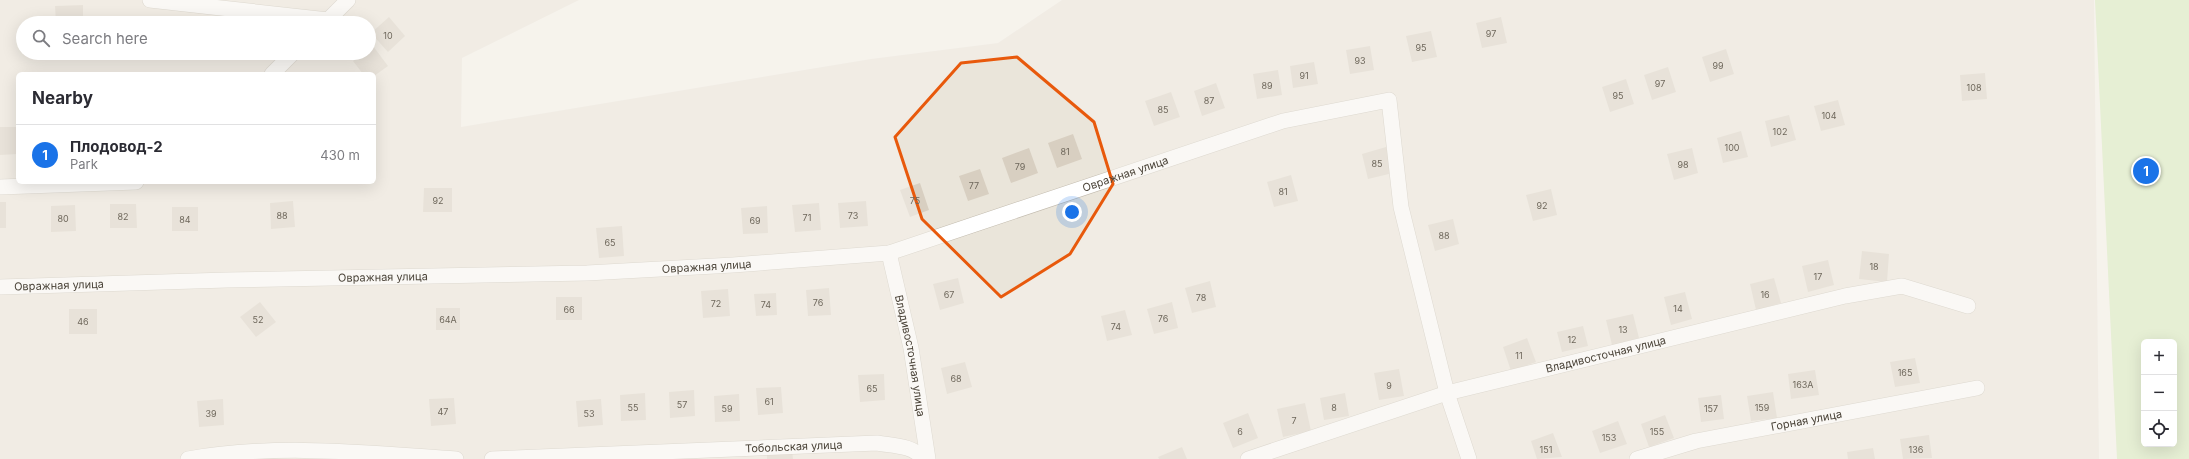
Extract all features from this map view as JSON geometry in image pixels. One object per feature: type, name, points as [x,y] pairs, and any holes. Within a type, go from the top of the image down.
[{"type":"street","points":[[150,0],[278,16]]},
{"type":"street","points":[[332,16],[348,0]]},
{"type":"street","points":[[274,72],[287,60]]},
{"type":"street","name":"Овражная улица","points":[[0,287],[227,280],[587,273],[733,265],[889,253],[1283,121],[1389,100],[1401,207],[1447,393]]},
{"type":"street","points":[[0,186],[68,184]]},
{"type":"street","name":"Владивосточная улица","points":[[889,253],[911,348],[928,459]]},
{"type":"street","name":"Владивосточная улица","points":[[1248,459],[1447,393],[1845,296],[1902,286],[1968,306]]},
{"type":"street","name":"Горная улица","points":[[1637,459],[1696,441],[1977,388]]},
{"type":"street","points":[[1447,393],[1468,459]]},
{"type":"street","name":"Тобольская улица","points":[[492,459],[877,443],[906,448],[918,452],[924,459]]},
{"type":"street","points":[[188,459],[272,450],[338,452],[456,459]]},
{"type":"highlighted area","points":[[1017,57],[1094,122],[1113,184],[1070,254],[1001,297],[922,219],[895,137],[961,63]]},
{"type":"shaded area","points":[[0,0],[579,0],[462,58],[461,127],[871,59],[998,43],[1062,0],[2094,0],[2099,459],[0,459]]},
{"type":"green space","points":[[2095,0],[2189,0],[2189,459],[2117,459]]},
{"type":"building","points":[[83,5],[83,16],[56,16],[55,6]]},
{"type":"building","points":[[389,17],[405,36],[388,52],[376,39],[376,29]]},
{"type":"building","points":[[1501,17],[1507,43],[1482,48],[1476,23]]},
{"type":"building","points":[[1431,31],[1437,57],[1412,62],[1406,36]]},
{"type":"building","points":[[1370,46],[1374,70],[1350,74],[1346,50]]},
{"type":"building","points":[[1726,49],[1734,74],[1710,82],[1702,57]]},
{"type":"building","points":[[376,50],[388,66],[376,75],[376,72],[361,72],[353,61],[376,60]]},
{"type":"building","points":[[1314,62],[1318,84],[1293,88],[1290,66]]},
{"type":"building","points":[[1668,67],[1676,92],[1652,100],[1644,75]]},
{"type":"building","points":[[1278,70],[1282,95],[1257,99],[1253,74]]},
{"type":"building","points":[[1985,73],[1987,99],[1962,101],[1960,75]]},
{"type":"building","points":[[1626,79],[1634,104],[1610,112],[1602,87]]},
{"type":"building","points":[[1216,83],[1225,108],[1202,116],[1194,91]]},
{"type":"building","points":[[1171,92],[1180,117],[1154,126],[1145,101]]},
{"type":"building","points":[[1838,100],[1845,125],[1821,131],[1814,106]]},
{"type":"building","points":[[1789,115],[1796,140],[1771,147],[1765,121]]},
{"type":"building","points":[[0,127],[16,127],[16,154],[0,155]]},
{"type":"building","points":[[1741,131],[1748,157],[1723,163],[1717,138]]},
{"type":"building","points":[[1073,134],[1082,159],[1057,168],[1048,143]]},
{"type":"building","points":[[1386,147],[1393,173],[1368,179],[1362,154]]},
{"type":"building","points":[[1029,148],[1038,173],[1011,183],[1002,158]]},
{"type":"building","points":[[1692,148],[1698,173],[1674,180],[1667,154]]},
{"type":"building","points":[[980,169],[989,194],[968,201],[959,176]]},
{"type":"building","points":[[1291,175],[1298,201],[1274,207],[1267,182]]},
{"type":"building","points":[[920,183],[929,210],[910,217],[900,190]]},
{"type":"building","points":[[424,188],[452,188],[452,212],[423,212]]},
{"type":"building","points":[[1551,189],[1557,215],[1533,221],[1526,195]]},
{"type":"building","points":[[293,201],[295,227],[271,229],[270,203]]},
{"type":"building","points":[[866,201],[868,226],[840,228],[838,203]]},
{"type":"building","points":[[0,202],[6,202],[6,228],[0,228]]},
{"type":"building","points":[[819,203],[821,230],[795,232],[792,205]]},
{"type":"building","points":[[110,204],[136,204],[137,228],[110,228]]},
{"type":"building","points":[[75,205],[76,231],[51,232],[51,206]]},
{"type":"building","points":[[767,206],[768,233],[743,234],[741,208]]},
{"type":"building","points":[[172,207],[198,207],[198,231],[172,231]]},
{"type":"building","points":[[1453,219],[1459,244],[1435,251],[1428,225]]},
{"type":"building","points":[[622,226],[624,256],[599,258],[596,228]]},
{"type":"building","points":[[1862,251],[1889,254],[1887,282],[1859,279]]},
{"type":"building","points":[[1828,260],[1834,285],[1808,292],[1802,266]]},
{"type":"building","points":[[958,278],[964,303],[940,310],[933,284]]},
{"type":"building","points":[[1774,278],[1781,303],[1756,310],[1750,284]]},
{"type":"building","points":[[1210,281],[1216,307],[1192,313],[1185,288]]},
{"type":"building","points":[[829,288],[831,315],[808,316],[806,290]]},
{"type":"building","points":[[728,289],[730,316],[703,318],[701,291]]},
{"type":"building","points":[[1685,292],[1692,319],[1671,325],[1664,297]]},
{"type":"building","points":[[776,293],[777,315],[756,316],[754,294]]},
{"type":"building","points":[[556,297],[582,297],[582,320],[556,320]]},
{"type":"building","points":[[260,302],[276,322],[256,337],[240,317]]},
{"type":"building","points":[[1172,302],[1178,328],[1154,334],[1147,309]]},
{"type":"building","points":[[436,308],[460,308],[460,330],[436,330]]},
{"type":"building","points":[[69,309],[97,309],[97,334],[69,334]]},
{"type":"building","points":[[1125,310],[1132,335],[1107,341],[1101,316]]},
{"type":"building","points":[[1633,314],[1639,338],[1612,345],[1606,320]]},
{"type":"building","points":[[1583,326],[1588,346],[1562,352],[1557,332]]},
{"type":"building","points":[[1527,338],[1536,362],[1511,371],[1503,347]]},
{"type":"building","points":[[1915,358],[1920,383],[1895,387],[1890,362]]},
{"type":"building","points":[[965,362],[972,387],[947,394],[941,368]]},
{"type":"building","points":[[1399,369],[1404,396],[1379,400],[1374,373]]},
{"type":"building","points":[[1815,370],[1819,395],[1791,399],[1788,374]]},
{"type":"building","points":[[884,374],[885,400],[860,402],[858,375]]},
{"type":"building","points":[[781,387],[783,413],[758,415],[756,388]]},
{"type":"building","points":[[694,390],[695,416],[670,418],[669,392]]},
{"type":"building","points":[[1773,392],[1777,418],[1751,421],[1747,396]]},
{"type":"building","points":[[645,393],[646,420],[621,421],[620,395]]},
{"type":"building","points":[[1345,393],[1349,416],[1324,420],[1320,398]]},
{"type":"building","points":[[739,394],[740,421],[715,422],[714,396]]},
{"type":"building","points":[[1721,395],[1724,419],[1701,422],[1698,398]]},
{"type":"building","points":[[454,398],[456,424],[431,426],[429,399]]},
{"type":"building","points":[[223,399],[224,425],[199,427],[197,401]]},
{"type":"building","points":[[601,399],[603,425],[578,427],[576,401]]},
{"type":"building","points":[[1305,403],[1311,431],[1283,437],[1277,409]]},
{"type":"building","points":[[1248,413],[1258,438],[1233,448],[1223,423]]},
{"type":"building","points":[[1665,415],[1674,438],[1649,447],[1641,424]]},
{"type":"building","points":[[1618,421],[1627,444],[1600,453],[1592,431]]},
{"type":"building","points":[[1553,433],[1562,457],[1537,459],[1531,441]]},
{"type":"building","points":[[1929,435],[1932,458],[1903,459],[1900,439]]},
{"type":"building","points":[[1182,447],[1187,459],[1159,459],[1158,457]]},
{"type":"building","points":[[1873,448],[1875,459],[1848,459],[1847,452]]},
{"type":"building","points":[[792,450],[793,459],[767,459],[767,452]]},
{"type":"place","name":"Плодовод-2","points":[[2146,171]]}]
